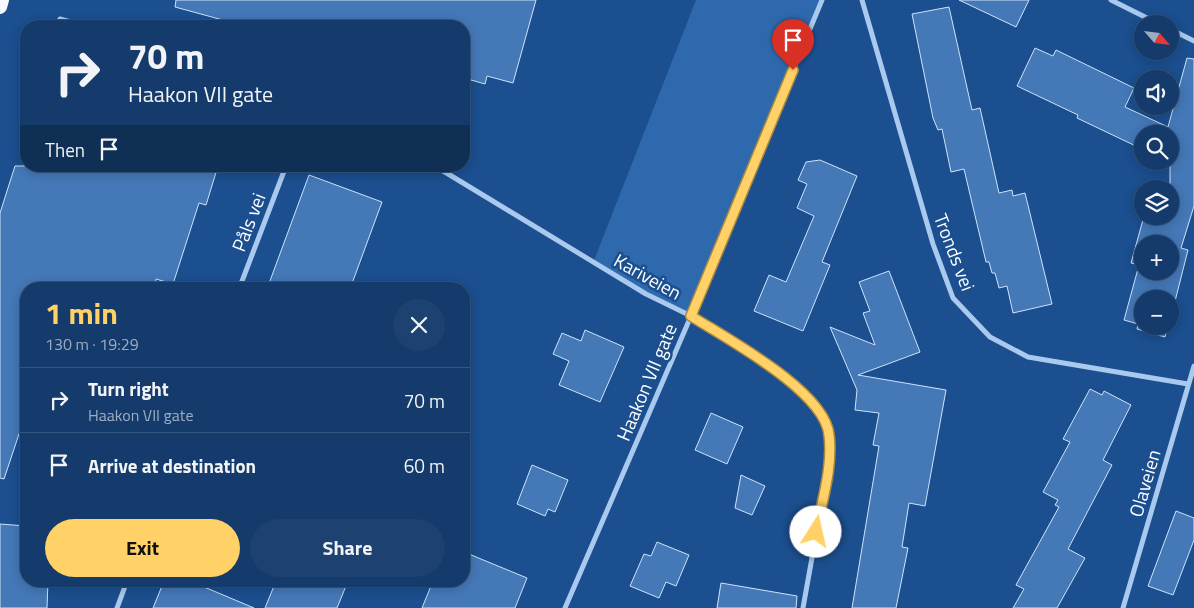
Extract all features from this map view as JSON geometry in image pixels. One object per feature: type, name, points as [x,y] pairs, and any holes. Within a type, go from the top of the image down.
[{"type":"highway","points":[[0,7],[2,0]]},
{"type":"street","name":"Haakon VII gate","points":[[565,608],[691,316],[822,0]]},
{"type":"street","name":"Tronds vei","points":[[862,0],[933,244],[954,298],[990,337],[1028,357],[1188,384]]},
{"type":"street","points":[[1111,0],[1141,15]]},
{"type":"street","points":[[1179,34],[1194,41]]},
{"type":"street","name":"Påls vei","points":[[242,282],[284,172]]},
{"type":"street","name":"Kariveien","points":[[445,172],[646,294],[691,316],[800,388],[821,412],[829,432],[830,457],[803,608]]},
{"type":"street","name":"Olaveien","points":[[1123,608],[1194,366]]},
{"type":"street","points":[[117,608],[125,587]]},
{"type":"shaded area","points":[[696,0],[821,0],[691,316],[593,263]]},
{"type":"building","points":[[176,0],[536,0],[513,83],[487,76],[485,84],[470,80],[470,20],[223,20],[175,7]]},
{"type":"building","points":[[959,0],[1029,0],[1016,27]]},
{"type":"building","points":[[949,7],[972,110],[980,108],[999,193],[1012,190],[1013,196],[1025,193],[1052,304],[1013,313],[1007,286],[999,288],[995,273],[992,273],[989,262],[986,262],[964,169],[951,172],[942,129],[938,130],[933,118],[912,14]]},
{"type":"building","points":[[1035,48],[1053,56],[1056,50],[1134,88],[1125,107],[1134,111],[1134,115],[1142,115],[1164,125],[1134,125],[1134,145],[1077,118],[1078,115],[1017,86]]},
{"type":"building","points":[[1187,58],[1194,59],[1194,206],[1181,248],[1188,250],[1178,290],[1134,290],[1134,323],[1124,320],[1135,280],[1179,280],[1179,235],[1139,235],[1142,225],[1179,225],[1179,180],[1170,180],[1170,170],[1179,170],[1179,125],[1169,125],[1171,115],[1179,115],[1179,87]]},
{"type":"building","points":[[820,160],[857,176],[822,262],[830,265],[803,331],[754,311],[769,275],[786,282],[814,216],[797,208],[807,184],[798,180],[806,162]]},
{"type":"building","points":[[15,166],[20,166],[20,172],[216,172],[206,205],[199,203],[174,282],[156,279],[155,282],[20,282],[20,431],[4,479],[0,478],[0,213]]},
{"type":"building","points":[[309,175],[382,202],[353,282],[270,282]]},
{"type":"building","points":[[1134,252],[1134,264],[1131,263]]},
{"type":"building","points":[[889,271],[920,352],[858,375],[946,390],[925,506],[909,503],[902,547],[908,548],[896,608],[852,608],[879,446],[873,445],[879,413],[855,410],[857,390],[830,327],[875,345],[863,313],[870,311],[859,282]]},
{"type":"building","points":[[585,330],[624,347],[600,402],[559,385],[569,361],[553,354],[562,333],[581,341]]},
{"type":"building","points":[[1090,389],[1102,395],[1104,391],[1131,405],[1103,460],[1112,465],[1068,549],[1085,558],[1057,608],[1013,608],[1024,589],[1016,585],[1059,507],[1055,505],[1058,500],[1043,492],[1070,442],[1063,439]]},
{"type":"building","points":[[711,413],[743,427],[727,464],[695,450]]},
{"type":"building","points":[[532,465],[568,480],[555,512],[548,509],[545,516],[517,504]]},
{"type":"building","points":[[741,475],[765,486],[752,515],[735,508]]},
{"type":"building","points":[[1176,511],[1194,518],[1194,540],[1173,595],[1148,586]]},
{"type":"building","points":[[0,524],[20,526],[20,587],[48,587],[47,608],[0,608]]},
{"type":"building","points":[[657,542],[689,555],[676,586],[666,582],[659,598],[630,586],[644,554],[651,556]]},
{"type":"building","points":[[470,554],[527,578],[515,608],[422,608],[431,587],[470,587]]},
{"type":"building","points":[[721,583],[797,596],[796,608],[717,608]]},
{"type":"building","points":[[162,587],[204,587],[254,608],[153,608]]},
{"type":"building","points":[[274,587],[346,587],[337,608],[265,608]]},
{"type":"route","points":[[793,70],[691,316],[800,388],[821,412],[829,432],[830,457],[816,532]]}]
